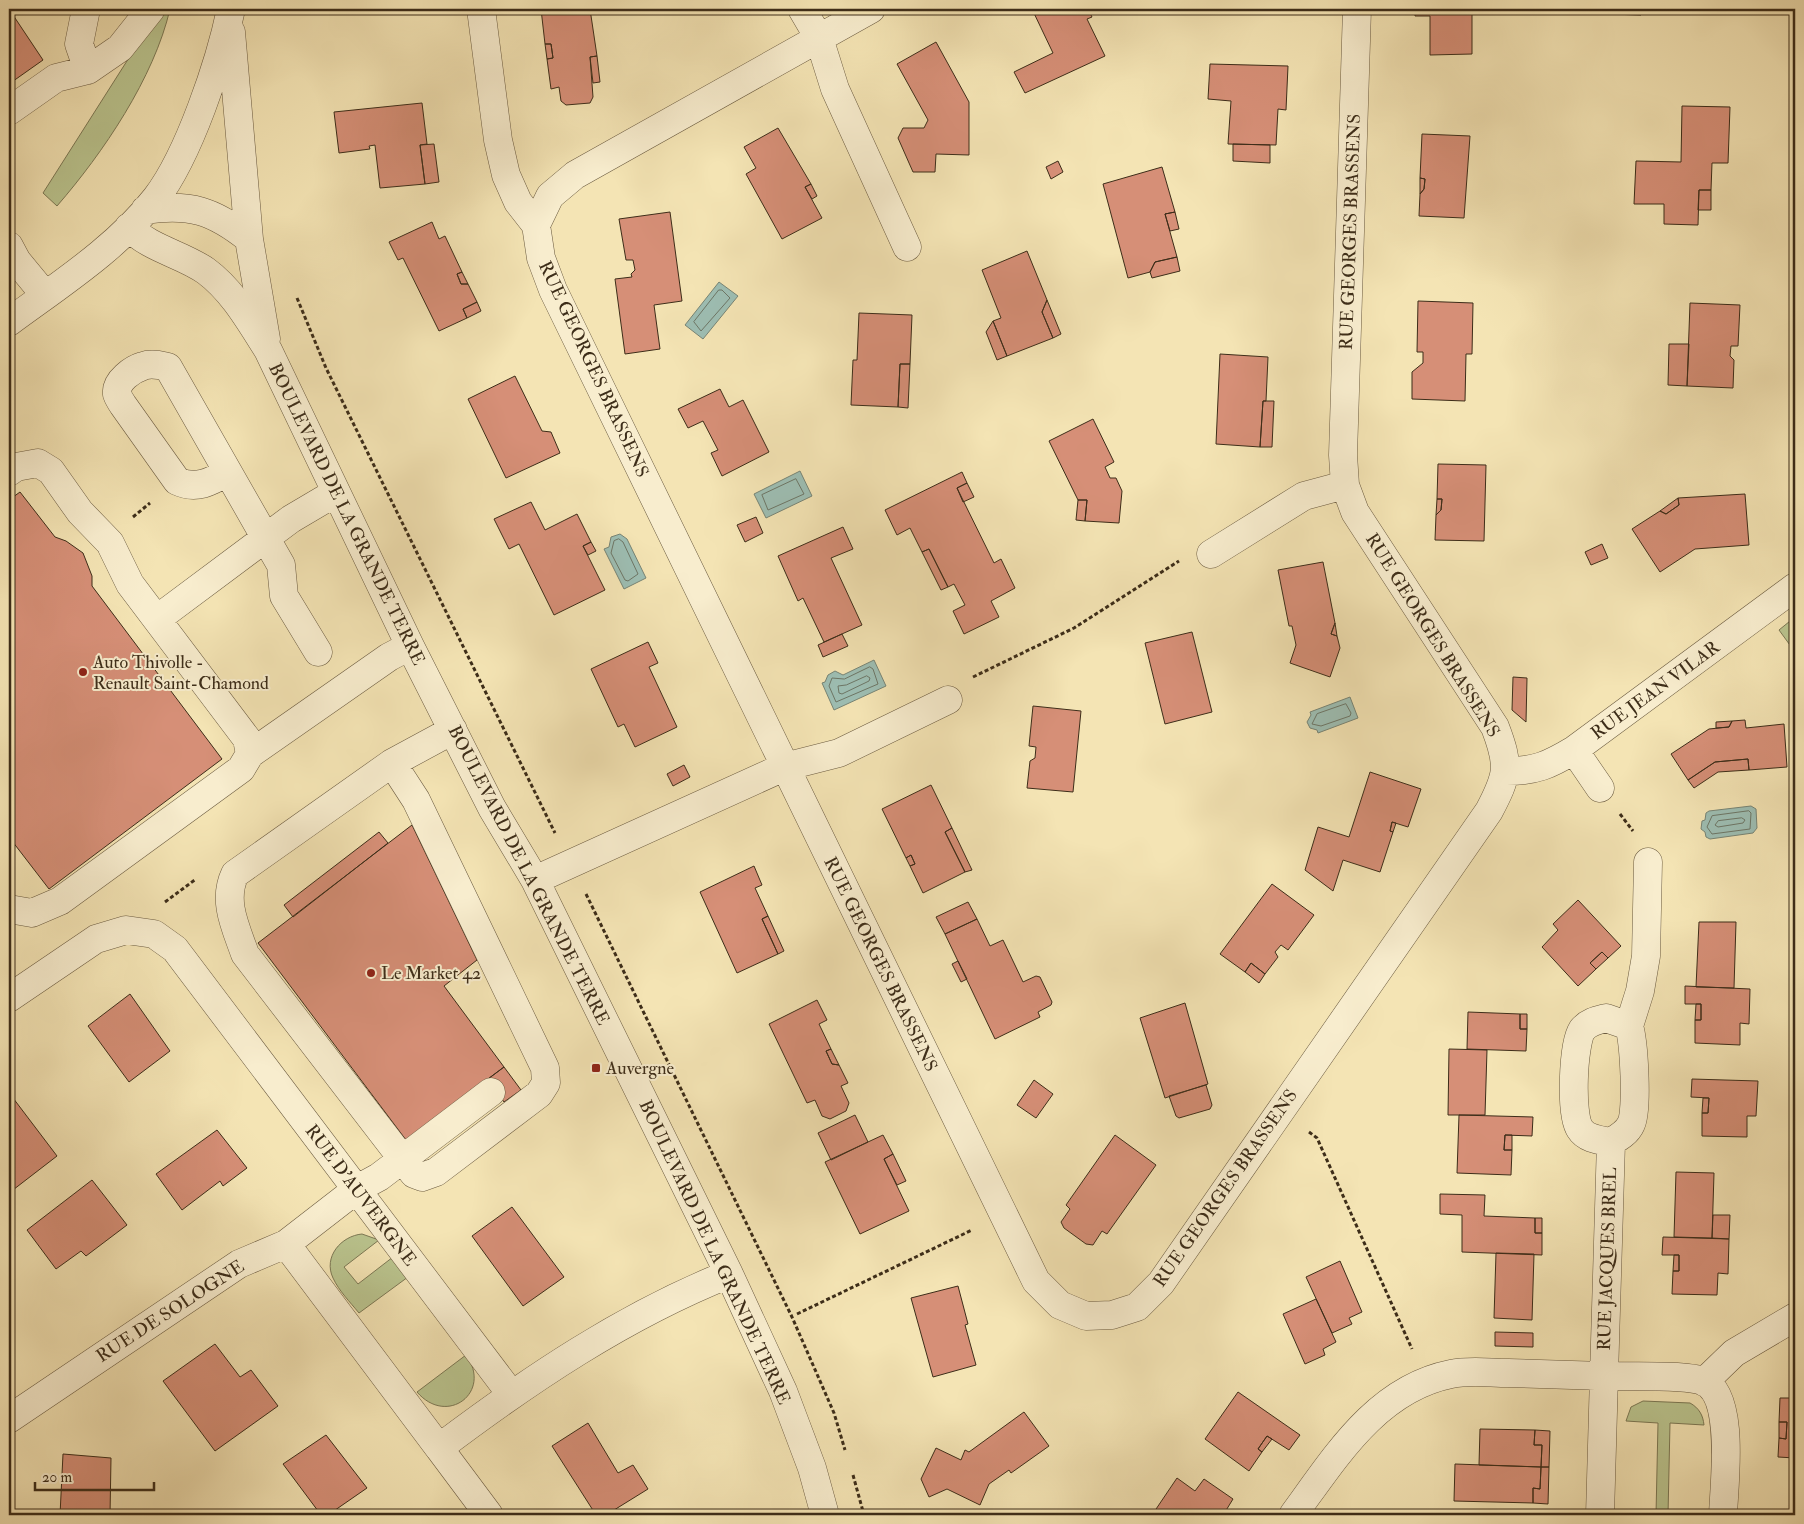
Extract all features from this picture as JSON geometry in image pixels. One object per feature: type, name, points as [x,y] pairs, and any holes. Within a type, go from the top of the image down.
[{"type":"street","points":[[86,9],[79,44],[88,70]]},
{"type":"street","points":[[9,112],[56,78],[88,70],[120,48],[151,9]]},
{"type":"street","points":[[481,9],[498,140],[506,175],[518,202],[536,226],[550,196],[575,175],[871,9]]},
{"type":"street","points":[[802,9],[819,38],[835,89],[907,247]]},
{"type":"street","name":"RUE GEORGES BRASSENS","points":[[536,226],[541,258],[553,290],[1036,1281],[1060,1305],[1086,1316],[1112,1315],[1137,1307],[1161,1282],[1489,812],[1507,771],[1503,748],[1495,727],[1355,512],[1345,485],[1343,455],[1356,9]]},
{"type":"street","points":[[9,322],[45,296],[137,218],[156,198],[181,153],[211,79],[230,13]]},
{"type":"street","name":"BOULEVARD DE LA GRANDE TERRE","points":[[230,13],[249,239],[268,350]]},
{"type":"street","points":[[137,218],[168,206],[201,210],[217,216],[249,239]]},
{"type":"street","name":"BOULEVARD DE LA GRANDE TERRE","points":[[137,218],[140,239],[188,260],[207,272],[241,308],[268,350],[410,646],[492,808],[535,880],[729,1274],[782,1391],[812,1468],[825,1515]]},
{"type":"street","points":[[9,246],[17,261],[45,296]]},
{"type":"street","points":[[227,472],[204,484],[187,486],[177,481],[122,405],[117,393],[119,383],[143,366],[157,364],[168,367],[281,565],[284,596],[318,652]]},
{"type":"street","points":[[9,472],[16,467],[38,463],[51,471],[80,512],[110,543],[130,584],[247,739],[250,754]]},
{"type":"street","points":[[1211,554],[1304,496],[1345,485]]},
{"type":"street","points":[[157,619],[291,519],[335,493]]},
{"type":"street","name":"RUE JEAN VILAR","points":[[1507,771],[1528,771],[1550,765],[1574,750],[1795,587]]},
{"type":"street","points":[[9,909],[32,912],[60,901],[242,768],[250,754],[389,657],[410,646]]},
{"type":"street","points":[[535,880],[784,767],[839,753],[948,700]]},
{"type":"street","points":[[392,763],[416,800],[544,1068],[546,1083],[539,1094],[436,1172],[422,1177],[414,1174],[245,954],[233,919],[229,900],[230,885],[235,874],[392,763],[452,730]]},
{"type":"street","points":[[1574,750],[1600,788]]},
{"type":"street","points":[[1629,1026],[1640,991],[1646,956],[1648,862]]},
{"type":"street","name":"RUE D'AUVERGNE","points":[[9,998],[96,939],[126,930],[154,934],[175,949],[511,1394]]},
{"type":"street","name":"RUE JACQUES BREL","points":[[1606,1018],[1629,1026],[1634,1040],[1631,1124],[1622,1135],[1611,1142],[1592,1138],[1580,1129],[1574,1115],[1577,1042],[1583,1029],[1593,1022],[1606,1018]]},
{"type":"street","name":"RUE DE SOLOGNE","points":[[9,1419],[239,1264],[286,1244],[357,1189],[368,1184],[403,1159],[491,1092]]},
{"type":"street","name":"RUE JACQUES BREL","points":[[1600,1515],[1611,1142]]},
{"type":"street","points":[[286,1244],[489,1515]]},
{"type":"street","points":[[439,1448],[511,1394],[641,1314],[729,1274]]},
{"type":"street","points":[[1723,1515],[1725,1424],[1716,1393],[1704,1382],[1734,1353],[1795,1317]]},
{"type":"street","name":"RUE JACQUES BREL","points":[[1293,1515],[1350,1438],[1384,1405],[1422,1383],[1452,1374],[1483,1372],[1685,1378],[1704,1382]]},
{"type":"path","points":[[295,294],[326,368],[792,1317],[834,1413],[847,1457]]},
{"type":"path","points":[[948,700],[970,679],[1074,628],[1180,561],[1211,554]]},
{"type":"path","points":[[1600,788],[1642,843],[1648,862]]},
{"type":"path","points":[[126,930],[205,872],[235,874]]},
{"type":"path","points":[[1282,1109],[1316,1138],[1416,1357],[1422,1383]]},
{"type":"path","points":[[797,1314],[1004,1214]]},
{"type":"path","points":[[850,1466],[864,1515]]},
{"type":"green space","points":[[160,9],[170,9],[152,61],[139,88],[109,139],[57,206],[43,193]]},
{"type":"green space","points":[[1795,617],[1795,652],[1779,630]]},
{"type":"green space","points":[[362,1234],[379,1240],[344,1267],[358,1284],[393,1257],[408,1277],[359,1313],[335,1283],[330,1263],[332,1255],[341,1243]]},
{"type":"green space","points":[[466,1355],[473,1369],[474,1381],[470,1392],[463,1400],[453,1405],[441,1406],[429,1402],[417,1392]]},
{"type":"green space","points":[[1643,1401],[1690,1403],[1702,1415],[1704,1425],[1670,1423],[1668,1515],[1656,1515],[1658,1423],[1626,1421],[1631,1407]]},
{"type":"water","points":[[719,282],[738,296],[703,339],[685,325]]},
{"type":"water","points":[[800,471],[812,496],[766,518],[754,494]]},
{"type":"water","points":[[620,534],[627,539],[646,578],[624,589],[604,549],[609,547],[611,537]]},
{"type":"water","points":[[874,660],[886,686],[834,710],[822,683],[825,682],[828,675],[835,671],[843,675]]},
{"type":"water","points":[[1350,697],[1358,718],[1318,733],[1317,730],[1310,728],[1307,722],[1311,715],[1310,712]]},
{"type":"water","points":[[1751,806],[1756,809],[1757,828],[1753,833],[1710,839],[1706,837],[1705,832],[1701,829],[1702,821],[1705,820],[1706,813],[1709,811]]},
{"type":"building","points":[[9,9],[43,60],[9,84]]},
{"type":"building","points":[[541,9],[590,9],[597,56],[590,57],[593,97],[590,103],[566,105],[561,101],[559,87],[551,89],[547,59],[553,58],[551,44],[545,44]]},
{"type":"building","points":[[1032,9],[1088,9],[1092,17],[1087,19],[1105,56],[1025,93],[1014,72],[1053,53]]},
{"type":"building","points":[[1415,9],[1509,10],[1472,10],[1472,54],[1430,55],[1430,16],[1415,16]]},
{"type":"building","points":[[1608,9],[1641,9],[1641,15],[1608,14]]},
{"type":"building","points":[[936,42],[969,102],[969,155],[936,154],[935,172],[913,172],[898,138],[903,128],[924,128],[928,120],[897,64]]},
{"type":"building","points":[[545,44],[551,44],[553,58],[547,59]]},
{"type":"building","points":[[597,56],[600,82],[593,83],[590,57]]},
{"type":"building","points":[[1210,64],[1288,66],[1286,110],[1278,109],[1276,145],[1228,144],[1231,101],[1208,99]]},
{"type":"building","points":[[422,103],[427,144],[420,145],[425,184],[380,188],[375,145],[369,146],[370,149],[339,153],[334,112]]},
{"type":"building","points":[[1682,106],[1730,107],[1728,163],[1712,163],[1711,190],[1699,190],[1698,225],[1664,224],[1664,204],[1634,204],[1636,161],[1681,162]]},
{"type":"building","points":[[778,128],[811,184],[805,187],[822,218],[782,239],[746,174],[756,168],[744,147]]},
{"type":"building","points":[[1422,134],[1470,136],[1464,218],[1419,216],[1420,194],[1424,189],[1425,179],[1420,178]]},
{"type":"building","points":[[434,144],[439,182],[425,184],[420,145]]},
{"type":"building","points":[[1233,144],[1270,145],[1270,163],[1233,161]]},
{"type":"building","points":[[1058,161],[1063,172],[1051,179],[1046,167]]},
{"type":"building","points":[[1162,167],[1175,212],[1165,214],[1177,257],[1155,262],[1150,272],[1128,278],[1103,184]]},
{"type":"building","points":[[1420,178],[1425,179],[1424,189],[1420,194]]},
{"type":"building","points":[[811,184],[817,196],[812,199],[805,187]]},
{"type":"building","points":[[1699,190],[1711,190],[1711,210],[1698,210]]},
{"type":"building","points":[[670,212],[682,301],[654,305],[660,349],[625,354],[615,279],[632,277],[631,274],[635,270],[633,260],[626,260],[619,219]]},
{"type":"building","points":[[1175,212],[1179,229],[1170,231],[1165,214]]},
{"type":"building","points":[[432,222],[439,239],[445,236],[462,272],[457,274],[461,284],[468,284],[477,302],[463,309],[467,318],[439,331],[403,258],[398,260],[389,242]]},
{"type":"building","points":[[1027,251],[1047,300],[1042,312],[1053,338],[1007,356],[993,321],[1001,318],[982,270]]},
{"type":"building","points":[[1177,257],[1180,271],[1152,278],[1150,272],[1155,262]]},
{"type":"building","points":[[462,272],[468,284],[461,284],[457,274]]},
{"type":"building","points":[[1047,300],[1061,334],[1053,338],[1042,312]]},
{"type":"building","points":[[1418,301],[1473,303],[1472,354],[1466,354],[1465,401],[1412,399],[1412,372],[1423,363],[1423,352],[1417,352]]},
{"type":"building","points":[[477,302],[481,311],[467,318],[463,309]]},
{"type":"building","points":[[1690,303],[1740,305],[1738,346],[1731,346],[1730,356],[1734,360],[1733,388],[1687,386]]},
{"type":"building","points":[[859,313],[912,315],[910,364],[900,364],[898,407],[851,405],[853,360],[857,360]]},
{"type":"building","points":[[993,321],[1007,356],[997,360],[986,332]]},
{"type":"building","points":[[1669,344],[1689,344],[1687,386],[1668,385]]},
{"type":"building","points":[[1220,354],[1268,357],[1266,401],[1263,401],[1260,447],[1216,444]]},
{"type":"building","points":[[900,364],[910,364],[908,408],[898,407]]},
{"type":"building","points":[[515,376],[542,431],[551,432],[560,453],[506,478],[468,399]]},
{"type":"building","points":[[720,389],[729,407],[743,400],[769,452],[722,476],[711,453],[718,450],[703,421],[688,428],[678,409]]},
{"type":"building","points":[[1263,401],[1274,401],[1272,447],[1260,447]]},
{"type":"building","points":[[1093,419],[1114,462],[1105,467],[1110,478],[1116,478],[1122,491],[1119,523],[1085,521],[1087,500],[1078,500],[1049,441]]},
{"type":"building","points":[[1438,464],[1486,465],[1484,541],[1435,540],[1436,515],[1441,510],[1442,499],[1437,499]]},
{"type":"building","points":[[962,472],[967,483],[957,488],[994,563],[1001,559],[1015,588],[991,601],[999,617],[964,634],[953,611],[965,605],[954,584],[948,587],[929,549],[922,552],[910,528],[897,535],[885,510]]},
{"type":"building","points":[[967,483],[974,497],[963,502],[957,488]]},
{"type":"building","name":"Auto Thivolle - Renault Saint-Chamond","points":[[20,492],[55,537],[66,541],[83,553],[92,576],[92,586],[222,759],[49,889],[9,837],[9,500]]},
{"type":"building","points":[[1745,494],[1749,545],[1695,549],[1660,572],[1632,529],[1660,511],[1666,514],[1679,505],[1678,498]]},
{"type":"building","points":[[1678,498],[1679,505],[1666,514],[1660,511]]},
{"type":"building","points":[[1437,499],[1442,499],[1441,510],[1436,515]]},
{"type":"building","points":[[1078,500],[1087,500],[1085,521],[1076,520]]},
{"type":"building","points":[[531,502],[545,530],[577,514],[591,542],[583,546],[605,590],[554,615],[519,544],[509,549],[494,519]]},
{"type":"building","points":[[756,517],[763,533],[745,542],[737,525]]},
{"type":"building","points":[[843,527],[853,549],[831,558],[862,625],[824,642],[803,598],[798,601],[778,556]]},
{"type":"building","points":[[591,542],[596,551],[588,555],[583,546]]},
{"type":"building","points":[[1602,544],[1608,558],[1591,565],[1585,552]]},
{"type":"building","points":[[929,549],[948,587],[941,590],[922,552]]},
{"type":"building","points":[[1323,562],[1335,623],[1331,634],[1337,636],[1340,648],[1330,677],[1290,663],[1296,645],[1292,626],[1289,626],[1278,570]]},
{"type":"building","points":[[1335,623],[1337,636],[1331,634]]},
{"type":"building","points":[[1192,632],[1212,712],[1165,724],[1145,643]]},
{"type":"building","points":[[842,634],[848,646],[823,657],[818,645]]},
{"type":"building","points":[[648,642],[658,663],[649,667],[677,727],[635,747],[624,724],[618,727],[591,669]]},
{"type":"building","points":[[1513,677],[1527,678],[1526,722],[1512,710]]},
{"type":"building","points":[[1033,706],[1081,711],[1073,792],[1027,788],[1030,761],[1035,758],[1036,747],[1029,746]]},
{"type":"building","points":[[1745,720],[1746,728],[1784,724],[1787,767],[1749,770],[1748,759],[1715,762],[1688,780],[1671,754],[1709,729],[1729,727],[1732,721]]},
{"type":"building","points":[[1732,721],[1729,727],[1716,728],[1716,722]]},
{"type":"building","points":[[1748,759],[1749,770],[1718,772],[1694,788],[1688,780],[1715,762]]},
{"type":"building","points":[[684,765],[690,777],[673,786],[667,774]]},
{"type":"building","points":[[1370,772],[1421,789],[1408,827],[1392,822],[1390,831],[1393,832],[1380,872],[1343,860],[1333,891],[1305,870],[1318,827],[1349,837]]},
{"type":"building","points":[[931,785],[952,828],[945,832],[965,872],[923,893],[910,866],[915,864],[911,855],[906,858],[882,809]]},
{"type":"building","points":[[1392,822],[1396,823],[1393,832],[1390,831]]},
{"type":"building","name":"Le Market 42","points":[[412,825],[477,960],[444,986],[504,1067],[406,1140],[258,943]]},
{"type":"building","points":[[952,828],[972,870],[965,872],[945,832]]},
{"type":"building","points":[[379,832],[388,843],[293,917],[284,905]]},
{"type":"building","points":[[911,855],[915,864],[910,866],[906,858]]},
{"type":"building","points":[[754,866],[762,885],[755,888],[768,916],[762,919],[778,954],[737,973],[700,892]]},
{"type":"building","points":[[1272,884],[1314,915],[1288,950],[1281,945],[1275,952],[1278,957],[1265,974],[1251,963],[1245,972],[1220,954]]},
{"type":"building","points":[[1578,900],[1621,946],[1608,958],[1602,952],[1590,963],[1596,969],[1578,986],[1542,947],[1558,930],[1553,924]]},
{"type":"building","points":[[968,902],[977,919],[945,934],[936,917]]},
{"type":"building","points":[[768,916],[784,951],[778,954],[762,919]]},
{"type":"building","points":[[977,919],[990,946],[1003,940],[1023,982],[1036,976],[1040,977],[1052,1002],[1051,1005],[1038,1012],[1040,1017],[995,1039],[945,934]]},
{"type":"building","points":[[1699,922],[1736,922],[1734,988],[1696,987]]},
{"type":"building","points":[[1602,952],[1608,958],[1596,969],[1590,963]]},
{"type":"building","points":[[958,961],[967,979],[961,982],[952,964]]},
{"type":"building","points":[[1251,963],[1265,974],[1259,983],[1245,972]]},
{"type":"building","points":[[1685,986],[1750,989],[1749,1024],[1740,1023],[1740,1045],[1695,1043],[1695,1020],[1701,1020],[1701,1004],[1685,1004]]},
{"type":"building","points":[[130,994],[170,1051],[129,1082],[88,1026]]},
{"type":"building","points":[[817,1000],[827,1020],[819,1024],[831,1049],[826,1051],[832,1064],[839,1065],[848,1083],[841,1086],[849,1103],[846,1111],[830,1119],[822,1116],[815,1100],[807,1103],[769,1024]]},
{"type":"building","points":[[1185,1003],[1208,1084],[1165,1098],[1140,1018]]},
{"type":"building","points":[[1696,1004],[1701,1004],[1701,1020],[1695,1020]]},
{"type":"building","points":[[1468,1012],[1520,1014],[1520,1029],[1527,1029],[1526,1051],[1467,1049]]},
{"type":"building","points":[[1520,1014],[1527,1014],[1527,1029],[1520,1029]]},
{"type":"building","points":[[831,1049],[839,1065],[832,1064],[826,1051]]},
{"type":"building","points":[[1449,1049],[1487,1050],[1485,1115],[1448,1115]]},
{"type":"building","points":[[504,1067],[521,1090],[504,1102],[488,1079]]},
{"type":"building","points":[[1692,1079],[1758,1081],[1756,1116],[1747,1116],[1747,1137],[1702,1136],[1702,1113],[1708,1113],[1709,1098],[1691,1097]]},
{"type":"building","points":[[1034,1080],[1053,1094],[1036,1118],[1017,1105]]},
{"type":"building","points":[[1206,1085],[1212,1105],[1210,1109],[1179,1118],[1176,1116],[1169,1096]]},
{"type":"building","points":[[9,1095],[57,1156],[9,1193]]},
{"type":"building","points":[[1703,1098],[1709,1098],[1708,1113],[1702,1113]]},
{"type":"building","points":[[855,1115],[868,1142],[831,1160],[818,1133]]},
{"type":"building","points":[[1459,1115],[1533,1117],[1532,1136],[1505,1135],[1504,1150],[1512,1150],[1511,1175],[1457,1173]]},
{"type":"building","points":[[217,1130],[247,1168],[223,1186],[220,1181],[182,1210],[156,1174]]},
{"type":"building","points":[[883,1135],[893,1154],[884,1159],[909,1211],[860,1234],[825,1162]]},
{"type":"building","points":[[1115,1135],[1156,1165],[1107,1234],[1102,1231],[1093,1245],[1086,1244],[1064,1228],[1061,1222],[1070,1209],[1066,1205]]},
{"type":"building","points":[[1505,1135],[1512,1135],[1512,1150],[1504,1150]]},
{"type":"building","points":[[893,1154],[906,1181],[897,1185],[884,1159]]},
{"type":"building","points":[[1676,1172],[1714,1173],[1712,1238],[1674,1237]]},
{"type":"building","points":[[92,1180],[127,1225],[86,1256],[81,1251],[56,1269],[27,1230]]},
{"type":"building","points":[[1440,1194],[1485,1195],[1484,1216],[1535,1218],[1535,1233],[1542,1233],[1542,1255],[1462,1252],[1462,1215],[1440,1214]]},
{"type":"building","points":[[512,1207],[564,1277],[523,1306],[472,1236]]},
{"type":"building","points":[[1713,1215],[1730,1215],[1729,1239],[1712,1238]]},
{"type":"building","points":[[1535,1218],[1542,1218],[1542,1233],[1535,1233]]},
{"type":"building","points":[[1663,1237],[1729,1239],[1728,1274],[1718,1273],[1717,1295],[1672,1294],[1673,1271],[1679,1271],[1679,1255],[1662,1255]]},
{"type":"building","points":[[1496,1253],[1534,1254],[1532,1320],[1494,1318]]},
{"type":"building","points":[[1674,1255],[1679,1255],[1679,1271],[1673,1271]]},
{"type":"building","points":[[1340,1261],[1362,1312],[1349,1318],[1352,1324],[1332,1333],[1306,1277]]},
{"type":"building","points":[[958,1286],[968,1324],[965,1325],[976,1365],[933,1377],[911,1298]]},
{"type":"building","points":[[1316,1299],[1336,1342],[1323,1349],[1325,1355],[1305,1364],[1283,1314]]},
{"type":"building","points":[[1495,1332],[1533,1333],[1533,1347],[1495,1346]]},
{"type":"building","points":[[215,1344],[240,1377],[251,1370],[278,1406],[215,1451],[163,1381]]},
{"type":"building","points":[[1238,1392],[1300,1435],[1289,1450],[1267,1436],[1258,1449],[1262,1452],[1249,1471],[1205,1439]]},
{"type":"building","points":[[1780,1398],[1795,1398],[1795,1458],[1778,1457],[1779,1438],[1786,1439],[1787,1422],[1779,1422]]},
{"type":"building","points":[[1024,1412],[1049,1446],[1011,1473],[1009,1470],[989,1484],[980,1505],[947,1489],[929,1497],[921,1479],[936,1448],[961,1460],[965,1450],[969,1452]]},
{"type":"building","points":[[1779,1422],[1787,1422],[1786,1439],[1779,1438]]},
{"type":"building","points":[[588,1423],[618,1473],[633,1465],[648,1489],[606,1515],[596,1515],[552,1446]]},
{"type":"building","points":[[1480,1429],[1535,1430],[1534,1445],[1542,1445],[1541,1467],[1479,1465]]},
{"type":"building","points":[[1535,1430],[1550,1431],[1549,1467],[1541,1467],[1542,1445],[1534,1445]]},
{"type":"building","points":[[326,1435],[367,1488],[328,1515],[321,1515],[283,1464]]},
{"type":"building","points":[[1267,1436],[1272,1439],[1262,1452],[1258,1449]]},
{"type":"building","points":[[63,1454],[111,1458],[110,1515],[60,1515]]},
{"type":"building","points":[[1455,1464],[1541,1467],[1540,1489],[1533,1488],[1533,1503],[1454,1501]]},
{"type":"building","points":[[1541,1467],[1549,1467],[1548,1504],[1533,1503],[1533,1488],[1540,1489]]},
{"type":"building","points":[[1177,1478],[1195,1491],[1204,1479],[1233,1499],[1225,1512],[1230,1515],[1152,1515]]},
{"type":"building","points":[[1790,1509],[1795,1509],[1795,1515],[1789,1515]]},
{"type":"place","name":"Auto Thivolle - Renault Saint-Chamond","points":[[83,672]]},
{"type":"place","name":"Le Market 42","points":[[371,973]]},
{"type":"place","name":"Auvergne","points":[[596,1068]]}]
